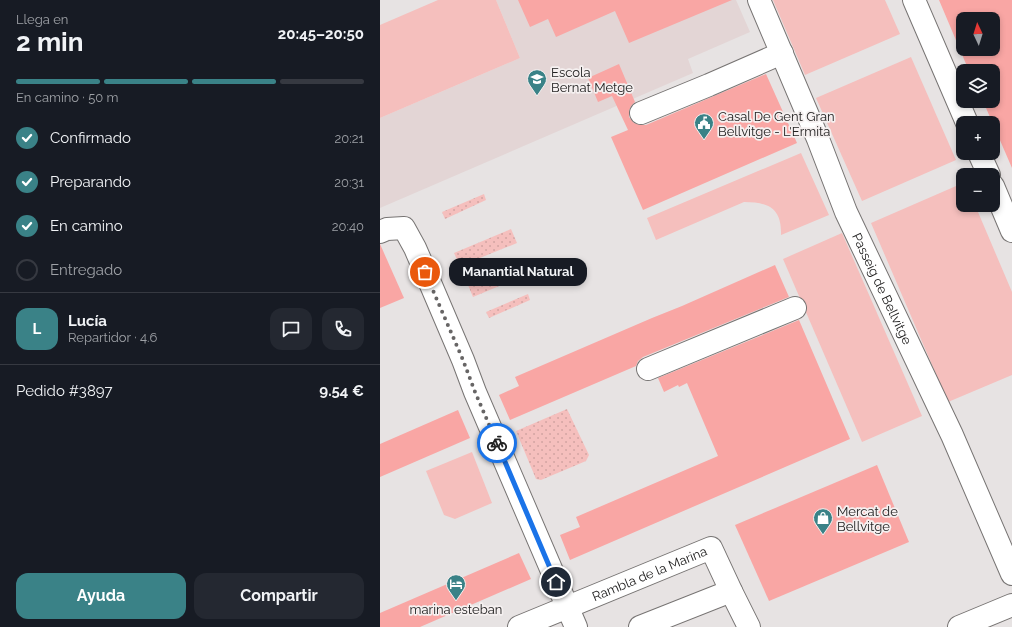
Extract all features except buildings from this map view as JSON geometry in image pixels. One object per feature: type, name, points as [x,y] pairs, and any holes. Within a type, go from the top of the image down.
[{"type":"street","name":"Passeig de Bellvitge","points":[[759,0],[818,139],[846,212],[952,435],[1012,574]]},
{"type":"street","points":[[914,0],[964,116]]},
{"type":"street","points":[[641,113],[709,85],[782,52]]},
{"type":"street","points":[[1000,203],[1012,231]]},
{"type":"street","points":[[380,232],[387,228],[404,228],[412,242],[566,607],[576,627]]},
{"type":"street","points":[[648,368],[795,308]]},
{"type":"street","name":"Rambla de la Marina","points":[[519,627],[711,548],[749,627]]},
{"type":"street","points":[[640,627],[731,591]]},
{"type":"street","points":[[959,627],[1012,604]]},
{"type":"shaded area","points":[[438,0],[496,0],[520,58],[380,118],[380,25]]},
{"type":"shaded area","name":"Escola Bernat Metge","points":[[496,0],[736,0],[750,32],[688,59],[693,73],[380,208],[380,118],[520,58]]},
{"type":"shaded area","points":[[773,0],[885,0],[900,34],[805,75]]},
{"type":"shaded area","points":[[911,57],[956,160],[862,201],[816,98]]},
{"type":"shaded area","points":[[801,153],[829,215],[781,235],[779,218],[772,208],[760,203],[744,202],[656,240],[647,218]]},
{"type":"shaded area","points":[[956,186],[956,212],[978,212],[1012,292],[1012,375],[948,402],[871,223]]},
{"type":"shaded area","points":[[484,194],[486,200],[445,219],[442,212]]},
{"type":"shaded area","points":[[511,229],[517,243],[460,266],[454,253]]},
{"type":"shaded area","points":[[842,233],[922,416],[862,442],[783,259]]},
{"type":"shaded area","points":[[525,262],[530,273],[473,297],[468,285]]},
{"type":"shaded area","points":[[528,294],[530,300],[489,318],[486,312]]},
{"type":"shaded area","points":[[567,409],[589,455],[586,461],[541,480],[536,479],[516,431]]},
{"type":"shaded area","points":[[472,452],[492,503],[455,519],[444,515],[426,471]]},
{"type":"way so far","points":[[425,272],[497,443]]},
{"type":"place","name":"Escola Bernat Metge","points":[[537,96]]},
{"type":"place","name":"Casal De Gent Gran Bellvitge - L'Ermita","points":[[704,140]]},
{"type":"place","name":"Manantial Natural","points":[[425,272]]},
{"type":"place","name":"Mercat de Bellvitge","points":[[823,535]]},
{"type":"place","name":"marina esteban","points":[[456,601]]},
{"type":"route","points":[[497,443],[556,582]]}]
